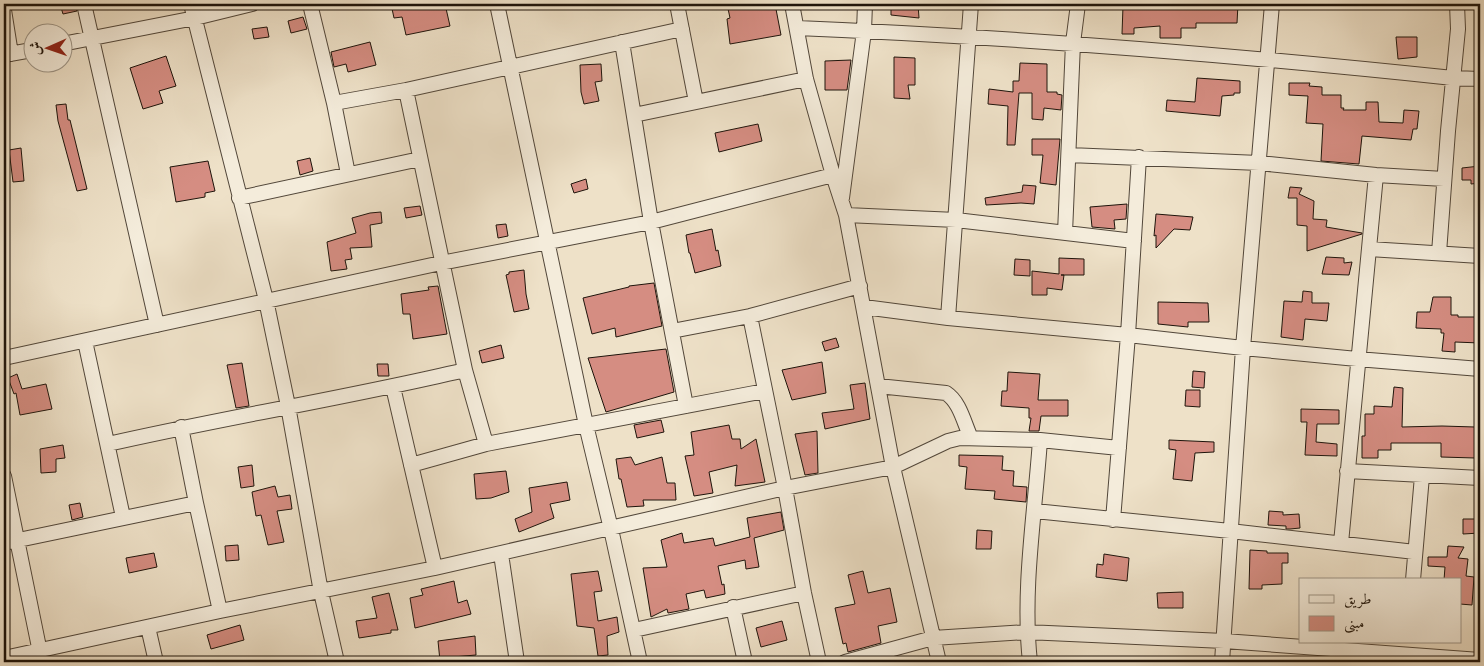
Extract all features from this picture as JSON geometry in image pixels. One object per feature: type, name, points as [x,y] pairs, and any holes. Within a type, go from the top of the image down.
[{"type":"street","points":[[84,4],[157,325]]},
{"type":"street","points":[[191,4],[266,300],[288,406],[321,592],[337,662]]},
{"type":"street","points":[[72,42],[195,18],[252,4]]},
{"type":"street","points":[[310,4],[334,103],[348,174]]},
{"type":"street","points":[[497,4],[546,244],[586,425],[612,529],[640,662]]},
{"type":"street","points":[[677,4],[696,102]]},
{"type":"street","points":[[792,4],[806,79],[832,175],[846,215],[893,467],[939,662]]},
{"type":"street","points":[[841,201],[864,31],[865,4]]},
{"type":"street","points":[[948,318],[971,4]]},
{"type":"street","points":[[1065,233],[1073,43],[1078,4]]},
{"type":"street","points":[[1222,662],[1243,348],[1272,4]]},
{"type":"street","points":[[1439,253],[1458,29],[1457,4]]},
{"type":"street","points":[[4,10],[8,54],[22,52]]},
{"type":"street","points":[[797,28],[1073,43],[1480,79]]},
{"type":"street","points":[[334,103],[406,90],[682,29]]},
{"type":"street","points":[[622,42],[651,222],[686,406]]},
{"type":"street","points":[[634,115],[806,79]]},
{"type":"street","points":[[406,90],[465,370],[486,444]]},
{"type":"street","points":[[1069,155],[1259,163],[1376,175],[1444,179]]},
{"type":"street","points":[[1113,520],[1140,157]]},
{"type":"street","points":[[239,198],[420,159]]},
{"type":"street","points":[[4,358],[441,263],[651,222],[832,175]]},
{"type":"street","points":[[1341,543],[1376,175]]},
{"type":"street","points":[[846,215],[956,220],[1134,241]]},
{"type":"street","points":[[1369,249],[1480,256]]},
{"type":"street","points":[[672,331],[750,316],[860,286]]},
{"type":"street","points":[[864,307],[948,318],[1243,348],[1480,368]]},
{"type":"street","points":[[750,316],[786,488],[804,592],[819,662]]},
{"type":"street","points":[[85,341],[124,517]]},
{"type":"street","points":[[108,444],[288,406],[394,387],[465,370]]},
{"type":"street","points":[[878,386],[946,393],[952,396],[957,403],[970,438]]},
{"type":"street","points":[[394,387],[435,568]]},
{"type":"street","points":[[411,465],[486,444],[765,391]]},
{"type":"street","points":[[182,428],[196,503],[220,611]]},
{"type":"street","points":[[4,658],[41,656],[148,627],[220,611],[501,554],[786,488],[893,467],[948,441],[960,438],[1040,440],[1119,448]]},
{"type":"street","points":[[1030,662],[1026,632],[1029,562],[1040,440]]},
{"type":"street","points":[[1347,471],[1480,478]]},
{"type":"street","points":[[4,476],[41,656]]},
{"type":"street","points":[[1413,578],[1422,476]]},
{"type":"street","points":[[4,543],[196,503]]},
{"type":"street","points":[[1035,511],[1415,552]]},
{"type":"street","points":[[501,554],[517,662]]},
{"type":"street","points":[[634,630],[804,592]]},
{"type":"street","points":[[734,607],[745,662]]},
{"type":"street","points":[[148,627],[156,662]]},
{"type":"street","points":[[845,662],[934,638],[1026,632],[1406,652],[1480,660]]},
{"type":"building","points":[[60,4],[75,4],[77,11],[63,14]]},
{"type":"building","points":[[391,4],[445,4],[450,26],[406,35],[402,17],[394,18]]},
{"type":"building","points":[[727,4],[775,4],[781,35],[730,44],[727,19],[730,18]]},
{"type":"building","points":[[891,4],[918,4],[919,18],[891,15]]},
{"type":"building","points":[[1144,4],[1169,4],[1169,7],[1214,8],[1214,4],[1238,4],[1237,23],[1196,23],[1196,28],[1181,28],[1181,38],[1160,38],[1160,26],[1134,28],[1134,34],[1122,34],[1123,6],[1144,6]]},
{"type":"building","points":[[303,17],[307,29],[291,33],[288,21]]},
{"type":"building","points":[[267,27],[269,37],[254,39],[252,29]]},
{"type":"building","points":[[1396,37],[1417,37],[1417,57],[1398,59]]},
{"type":"building","points":[[370,42],[376,65],[348,72],[346,64],[334,67],[331,52]]},
{"type":"building","points":[[166,56],[176,86],[159,91],[163,103],[143,109],[130,68]]},
{"type":"building","points":[[894,57],[915,58],[915,85],[908,85],[910,99],[894,98]]},
{"type":"building","points":[[851,60],[847,90],[825,90],[825,61]]},
{"type":"building","points":[[1020,63],[1047,64],[1047,92],[1057,92],[1057,94],[1062,95],[1061,110],[1044,108],[1043,120],[1032,119],[1032,93],[1019,93],[1015,145],[1007,145],[1008,106],[988,104],[989,89],[1013,92],[1013,81],[1019,81]]},
{"type":"building","points":[[601,64],[602,81],[595,82],[599,101],[584,104],[581,92],[580,65]]},
{"type":"building","points":[[1197,78],[1240,81],[1240,93],[1222,96],[1220,116],[1166,111],[1167,100],[1195,102]]},
{"type":"building","points":[[1289,83],[1310,83],[1309,86],[1322,87],[1322,95],[1341,95],[1341,108],[1344,108],[1343,110],[1366,110],[1366,102],[1378,102],[1379,122],[1403,123],[1404,110],[1419,111],[1417,129],[1413,129],[1411,140],[1362,136],[1359,164],[1321,161],[1323,124],[1306,123],[1308,96],[1289,95]]},
{"type":"building","points":[[66,104],[68,120],[70,120],[87,189],[77,191],[58,121],[56,105]]},
{"type":"building","points":[[758,124],[762,141],[719,152],[715,133]]},
{"type":"building","points":[[1032,139],[1060,139],[1056,185],[1040,183],[1043,155],[1032,155]]},
{"type":"building","points":[[21,148],[24,181],[13,182],[9,150]]},
{"type":"building","points":[[310,158],[313,171],[300,175],[297,161]]},
{"type":"building","points":[[208,161],[215,191],[205,193],[205,197],[176,202],[170,167]]},
{"type":"building","points":[[1480,166],[1480,183],[1471,184],[1471,180],[1462,180],[1462,168]]},
{"type":"building","points":[[586,179],[588,189],[574,193],[571,184]]},
{"type":"building","points":[[1023,185],[1036,186],[1034,204],[986,205],[985,198],[1022,192]]},
{"type":"building","points":[[1290,187],[1302,188],[1299,194],[1314,201],[1313,219],[1327,220],[1326,227],[1362,234],[1307,251],[1307,226],[1297,225],[1297,198],[1288,198]]},
{"type":"building","points":[[1127,204],[1126,219],[1114,220],[1115,229],[1092,227],[1090,207]]},
{"type":"building","points":[[420,206],[422,215],[406,218],[404,208]]},
{"type":"building","points":[[381,212],[382,223],[370,225],[372,247],[350,248],[352,259],[345,260],[347,269],[331,271],[327,242],[356,233],[352,218]]},
{"type":"building","points":[[1156,214],[1193,217],[1190,230],[1174,229],[1156,248],[1156,235],[1154,236]]},
{"type":"building","points":[[506,224],[508,236],[498,238],[496,225]]},
{"type":"building","points":[[712,229],[721,266],[695,273],[686,235]]},
{"type":"building","points":[[1326,257],[1344,258],[1344,263],[1352,262],[1349,275],[1322,274]]},
{"type":"building","points":[[1059,258],[1084,259],[1084,275],[1064,275],[1062,290],[1047,288],[1047,295],[1032,295],[1032,271],[1059,274]]},
{"type":"building","points":[[1015,259],[1030,260],[1030,276],[1014,275]]},
{"type":"building","points":[[524,270],[529,309],[514,312],[506,275],[509,272]]},
{"type":"building","points":[[654,283],[662,326],[616,337],[615,328],[592,334],[583,298],[629,286]]},
{"type":"building","points":[[438,286],[447,334],[413,339],[410,314],[403,314],[401,294],[429,290],[428,287]]},
{"type":"building","points":[[1303,291],[1312,292],[1312,303],[1329,303],[1327,321],[1305,319],[1303,340],[1281,337],[1284,301],[1302,302]]},
{"type":"building","points":[[1433,297],[1451,297],[1451,315],[1458,315],[1458,317],[1480,317],[1480,343],[1455,342],[1455,352],[1442,351],[1444,333],[1441,333],[1441,329],[1416,328],[1417,312],[1430,312]]},
{"type":"building","points":[[1158,302],[1208,303],[1209,322],[1188,322],[1188,327],[1158,324]]},
{"type":"building","points":[[836,338],[839,347],[825,351],[822,342]]},
{"type":"building","points":[[501,345],[504,358],[482,363],[479,351]]},
{"type":"building","points":[[666,349],[674,392],[606,412],[588,358]]},
{"type":"building","points":[[822,362],[826,393],[792,400],[782,370]]},
{"type":"building","points":[[242,363],[249,406],[236,408],[227,365]]},
{"type":"building","points":[[377,364],[388,364],[389,376],[378,376]]},
{"type":"building","points":[[1193,371],[1205,372],[1204,388],[1192,387]]},
{"type":"building","points":[[1008,372],[1040,374],[1038,400],[1068,400],[1068,416],[1041,416],[1039,431],[1029,431],[1031,418],[1029,418],[1029,408],[1001,406],[1002,391],[1007,391]]},
{"type":"building","points":[[17,374],[22,389],[46,384],[52,409],[20,415],[16,393],[14,394],[8,378]]},
{"type":"building","points":[[865,383],[870,419],[825,429],[822,413],[854,409],[850,385]]},
{"type":"building","points":[[1394,387],[1403,388],[1402,427],[1475,427],[1475,458],[1441,457],[1441,443],[1391,443],[1391,450],[1378,450],[1378,458],[1362,458],[1365,414],[1374,414],[1374,406],[1392,407]]},
{"type":"building","points":[[1186,390],[1200,390],[1200,407],[1185,406]]},
{"type":"building","points":[[1301,409],[1339,410],[1339,424],[1317,424],[1316,442],[1337,444],[1337,456],[1305,455],[1307,422],[1301,422]]},
{"type":"building","points":[[661,420],[664,432],[637,438],[634,425]]},
{"type":"building","points":[[729,425],[732,439],[740,439],[741,449],[756,439],[765,482],[735,486],[737,465],[709,472],[713,493],[694,496],[685,456],[694,455],[691,432]]},
{"type":"building","points":[[817,431],[818,473],[805,475],[795,434]]},
{"type":"building","points":[[1169,440],[1214,442],[1214,452],[1195,453],[1192,481],[1173,479],[1176,450],[1169,449]]},
{"type":"building","points":[[63,445],[65,458],[56,459],[56,472],[41,473],[40,449]]},
{"type":"building","points":[[959,455],[1003,456],[1002,470],[1014,471],[1013,486],[1027,487],[1026,502],[994,499],[995,491],[965,489],[967,467],[959,466]]},
{"type":"building","points":[[631,457],[635,465],[662,457],[667,483],[675,483],[676,500],[643,500],[644,506],[627,507],[621,479],[619,479],[616,459]]},
{"type":"building","points":[[252,465],[254,486],[241,488],[238,467]]},
{"type":"building","points":[[506,471],[509,492],[491,498],[476,499],[474,474]]},
{"type":"building","points":[[567,482],[570,500],[550,504],[554,518],[519,532],[515,519],[532,512],[529,488]]},
{"type":"building","points":[[275,486],[278,497],[290,495],[292,509],[277,511],[284,542],[268,545],[261,515],[256,516],[252,492]]},
{"type":"building","points":[[80,503],[83,517],[72,520],[69,505]]},
{"type":"building","points":[[1269,511],[1283,512],[1283,515],[1299,514],[1300,528],[1286,529],[1286,526],[1268,525]]},
{"type":"building","points":[[781,512],[784,530],[754,538],[759,567],[746,569],[745,560],[718,566],[725,594],[706,598],[704,590],[686,594],[689,609],[668,613],[667,609],[651,617],[643,568],[667,567],[661,540],[682,533],[684,543],[713,538],[715,546],[750,537],[747,518]]},
{"type":"building","points":[[1463,519],[1479,519],[1480,533],[1463,534]]},
{"type":"building","points":[[977,530],[992,531],[991,549],[976,549]]},
{"type":"building","points":[[238,545],[239,560],[226,561],[225,546]]},
{"type":"building","points":[[1448,546],[1464,547],[1458,558],[1468,559],[1466,576],[1474,577],[1472,605],[1462,604],[1462,578],[1444,578],[1445,567],[1428,566],[1428,557],[1447,557]]},
{"type":"building","points":[[1250,550],[1267,551],[1267,553],[1288,553],[1288,563],[1282,563],[1282,584],[1262,585],[1262,589],[1249,589]]},
{"type":"building","points":[[154,553],[157,567],[129,573],[126,558]]},
{"type":"building","points":[[1104,554],[1129,558],[1127,581],[1096,577],[1097,564],[1103,565]]},
{"type":"building","points":[[598,571],[602,591],[594,592],[598,621],[617,617],[619,632],[607,636],[608,655],[598,656],[594,628],[577,626],[571,574]]},
{"type":"building","points":[[863,571],[868,593],[890,588],[897,622],[878,626],[881,643],[848,652],[846,643],[843,644],[835,608],[855,604],[848,575]]},
{"type":"building","points":[[454,581],[458,603],[467,600],[471,614],[415,628],[410,598],[423,595],[421,589]]},
{"type":"building","points":[[1183,592],[1183,608],[1158,608],[1157,593]]},
{"type":"building","points":[[389,593],[398,630],[391,630],[391,633],[359,638],[356,621],[377,618],[372,597]]},
{"type":"building","points":[[782,621],[787,640],[761,647],[756,628]]},
{"type":"building","points":[[240,625],[244,640],[211,649],[207,635]]},
{"type":"building","points":[[475,636],[476,655],[453,657],[453,659],[440,661],[438,641]]}]
